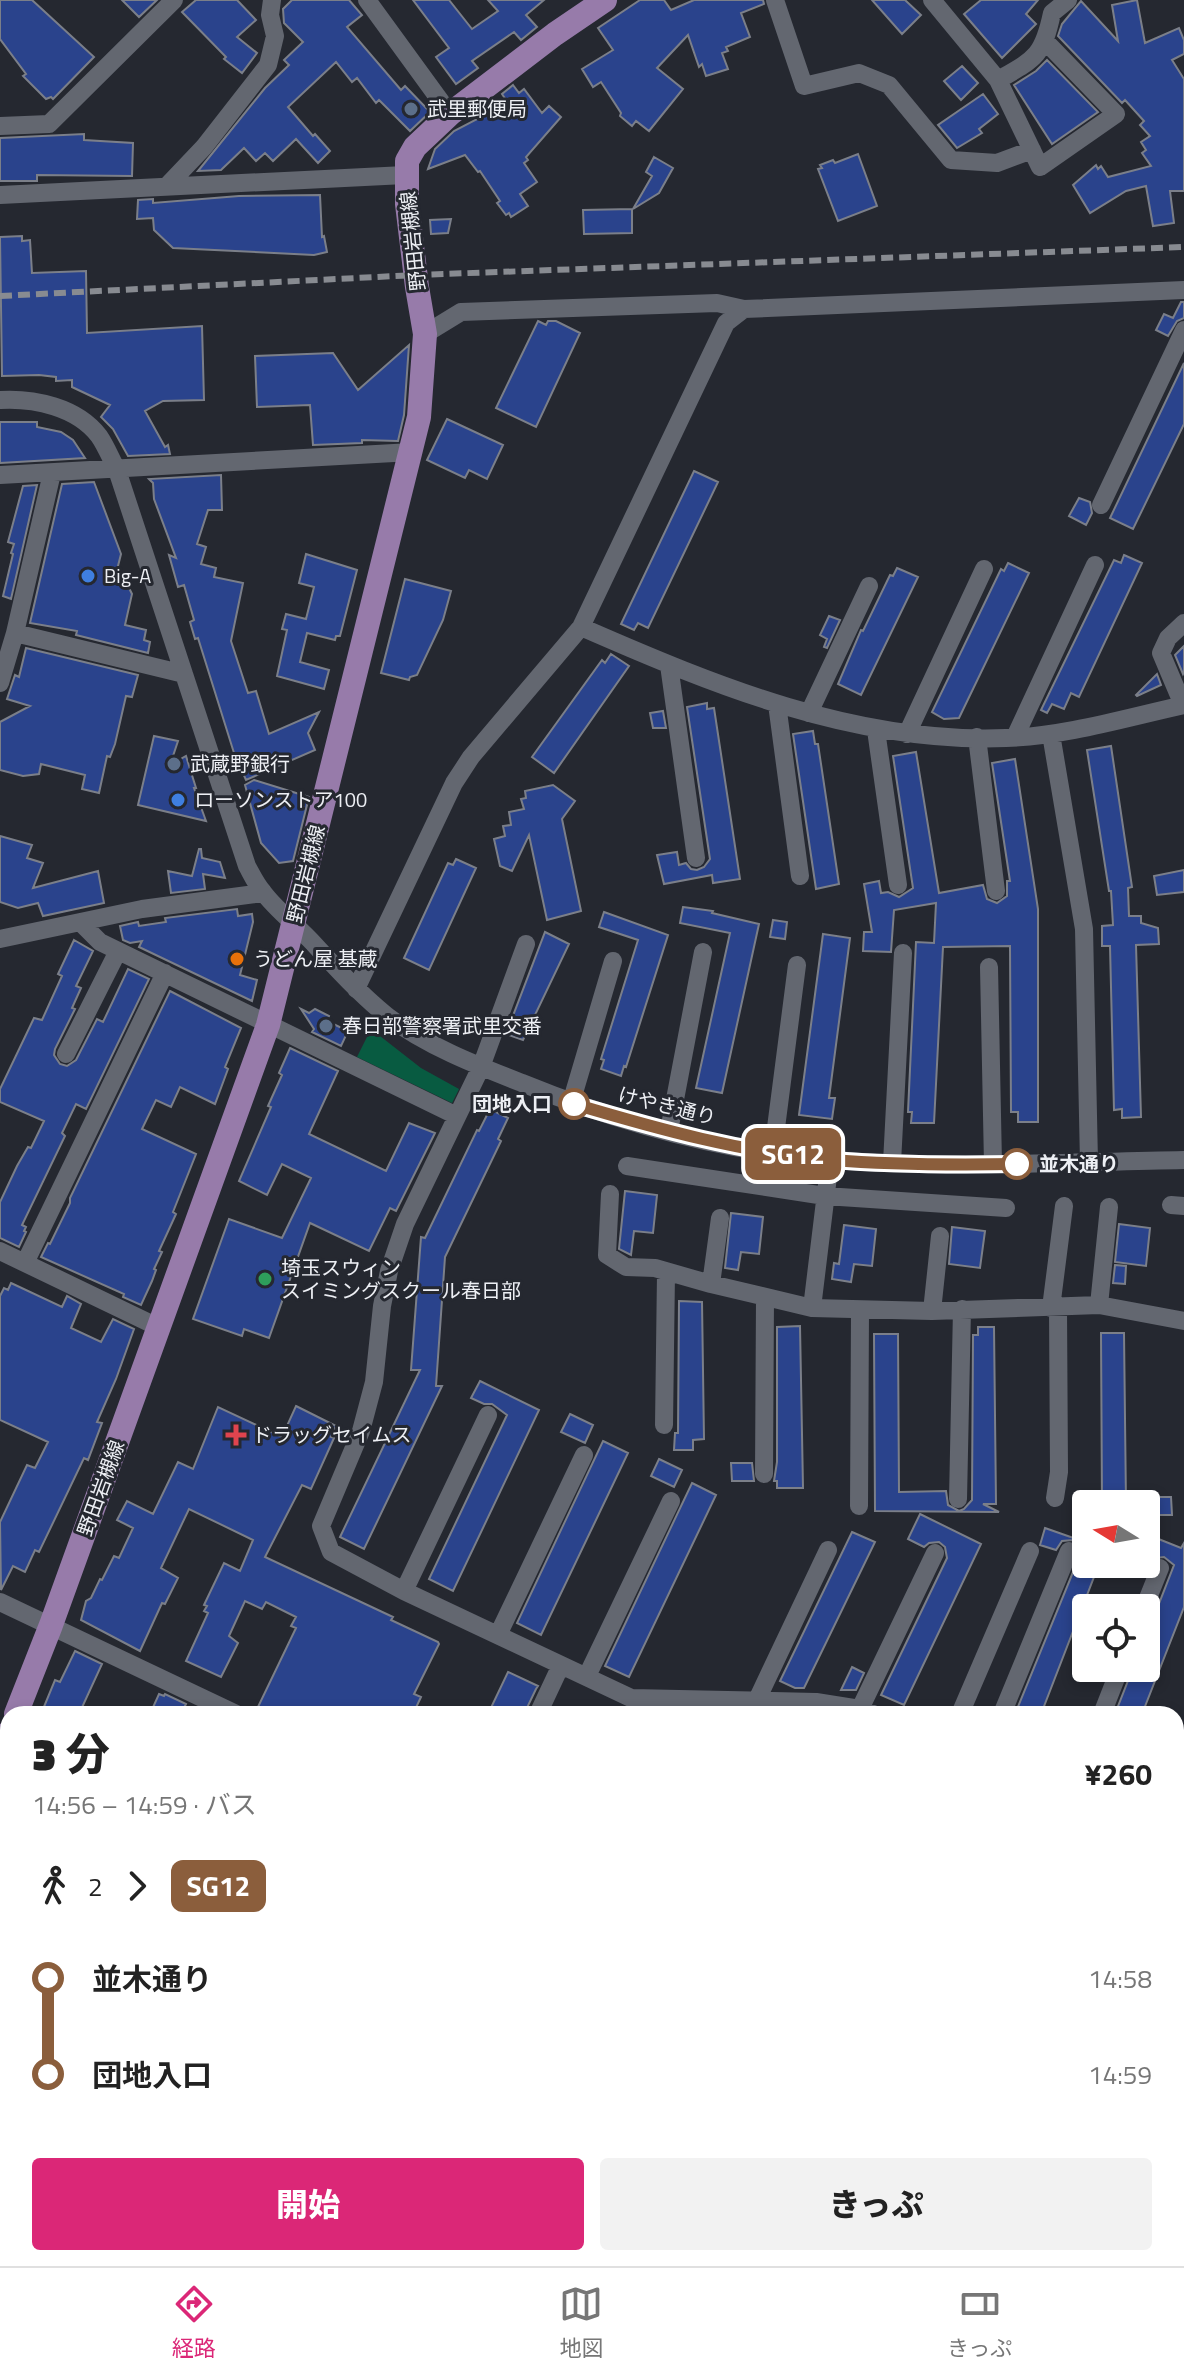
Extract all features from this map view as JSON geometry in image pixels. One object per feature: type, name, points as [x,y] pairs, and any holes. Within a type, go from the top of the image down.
[{"type":"main road","name":"野田岩槻線","points":[[19,1706],[160,1328],[268,1025],[294,923],[419,417],[425,334],[405,175],[407,161],[415,147],[450,114],[605,0]]},
{"type":"street","points":[[0,126],[49,124],[174,0]]},
{"type":"street","points":[[166,187],[204,147],[268,65],[275,36],[270,15],[272,0]]},
{"type":"street","points":[[367,0],[450,114]]},
{"type":"street","points":[[775,0],[804,86],[859,73],[889,85],[951,160],[997,163],[1032,150]]},
{"type":"street","points":[[932,0],[998,80],[1040,167],[1116,114],[1046,42]]},
{"type":"street","points":[[998,80],[1030,62],[1046,42],[1049,6],[1068,0]]},
{"type":"street","points":[[0,195],[405,175]]},
{"type":"street","points":[[425,334],[461,312],[717,303],[744,309],[1184,290]]},
{"type":"street","points":[[356,989],[454,783],[471,757],[581,627],[726,323],[744,309]]},
{"type":"street","points":[[1101,505],[1184,330]]},
{"type":"street","name":"けやき通り","points":[[0,400],[56,407],[74,416],[98,436],[117,470],[247,866],[263,893],[356,989],[415,1034],[481,1067],[571,1103],[669,1131],[773,1151],[830,1160],[892,1163],[1184,1160]]},
{"type":"street","points":[[0,475],[412,452]]},
{"type":"street","points":[[0,683],[3,658],[15,633],[52,473]]},
{"type":"street","points":[[1015,737],[1095,565]]},
{"type":"street","points":[[907,734],[984,569]]},
{"type":"street","points":[[809,713],[869,586]]},
{"type":"street","points":[[581,627],[669,665],[777,704],[876,730],[907,734],[1015,737],[1051,734],[1183,705],[1161,653],[1168,638],[1184,623]]},
{"type":"street","points":[[15,633],[184,674]]},
{"type":"street","points":[[669,665],[696,858]]},
{"type":"street","points":[[777,704],[800,876]]},
{"type":"street","points":[[876,730],[898,885]]},
{"type":"street","points":[[1051,734],[1084,929],[1089,1162]]},
{"type":"street","points":[[977,737],[996,891]]},
{"type":"street","points":[[0,939],[142,909],[263,893]]},
{"type":"street","points":[[80,922],[100,942],[457,1116]]},
{"type":"street","points":[[526,944],[481,1067],[405,1224],[389,1271],[371,1394],[361,1431],[321,1526],[331,1552],[404,1591],[587,1676],[627,1706],[756,1702],[816,1702],[839,1706]]},
{"type":"street","points":[[66,1054],[118,951]]},
{"type":"street","points":[[669,1131],[703,952]]},
{"type":"street","points":[[892,1163],[903,953]]},
{"type":"street","points":[[571,1103],[613,961]]},
{"type":"street","points":[[773,1151],[797,965]]},
{"type":"street","points":[[989,967],[993,1164]]},
{"type":"street","points":[[25,1263],[165,973]]},
{"type":"street","points":[[812,1308],[830,1160]]},
{"type":"street","points":[[627,1166],[825,1196],[1006,1208]]},
{"type":"street","points":[[610,1194],[607,1255],[626,1267],[655,1268],[765,1298],[812,1308],[860,1311],[1099,1305],[1184,1321]]},
{"type":"street","points":[[1055,1498],[1059,1472],[1054,1308],[1064,1206]]},
{"type":"street","points":[[1099,1305],[1109,1207]]},
{"type":"street","points":[[711,1284],[720,1218]]},
{"type":"street","points":[[932,1311],[940,1236]]},
{"type":"street","points":[[0,1251],[160,1328]]},
{"type":"street","points":[[664,1425],[666,1273]]},
{"type":"street","points":[[764,1474],[765,1298]]},
{"type":"street","points":[[958,1499],[962,1309]]},
{"type":"street","points":[[859,1506],[860,1311]]},
{"type":"street","points":[[404,1591],[488,1415]]},
{"type":"street","points":[[498,1635],[584,1455]]},
{"type":"street","points":[[587,1676],[671,1501]]},
{"type":"street","points":[[756,1702],[828,1550]]},
{"type":"street","points":[[963,1706],[1030,1551]]},
{"type":"street","points":[[1005,1706],[1069,1551]]},
{"type":"street","points":[[869,1706],[935,1553]]},
{"type":"street","points":[[0,1602],[51,1625],[201,1706]]},
{"type":"street","points":[[542,1706],[561,1665]]},
{"type":"street","points":[[1105,1706],[1115,1682]]},
{"type":"green space","points":[[371,1029],[421,1068],[459,1089],[452,1103],[357,1057]]},
{"type":"building","points":[[0,0],[32,0],[94,57],[53,99],[46,99],[23,76],[26,74],[0,39]]},
{"type":"building","points":[[122,0],[157,0],[139,17]]},
{"type":"building","points":[[196,0],[237,0],[256,20],[237,37],[257,53],[242,73],[224,59],[226,57],[182,12]]},
{"type":"building","points":[[292,0],[349,0],[362,15],[347,27],[401,90],[405,86],[430,112],[410,131],[379,100],[376,103],[357,78],[352,82],[336,62],[288,107],[330,151],[318,163],[296,139],[273,161],[265,153],[256,161],[244,148],[221,170],[198,171],[265,88],[289,65],[284,60],[303,42],[284,23],[283,9]]},
{"type":"building","points":[[413,0],[449,0],[472,29],[498,11],[488,0],[544,0],[526,15],[537,27],[521,40],[514,32],[472,61],[478,68],[456,84],[436,57],[449,48]]},
{"type":"building","points":[[640,0],[664,0],[671,10],[694,0],[763,0],[764,4],[741,13],[750,37],[726,47],[728,51],[722,53],[728,69],[706,76],[702,64],[699,67],[688,35],[657,68],[683,89],[649,131],[636,121],[632,126],[620,116],[601,82],[593,87],[582,69],[613,50],[598,28]]},
{"type":"building","points":[[872,0],[905,0],[921,15],[902,34]]},
{"type":"building","points":[[981,0],[1038,0],[1026,14],[1036,24],[1002,58],[964,14]]},
{"type":"building","points":[[1137,0],[1145,43],[1179,28],[1184,40],[1184,54],[1172,60],[1184,79],[1184,191],[1170,191],[1174,223],[1153,226],[1146,186],[1126,191],[1090,213],[1073,185],[1096,165],[1098,169],[1101,166],[1108,177],[1151,166],[1142,153],[1146,150],[1141,142],[1150,136],[1140,125],[1144,121],[1125,100],[1122,103],[1058,36],[1062,24],[1081,1],[1118,41],[1112,5]]},
{"type":"building","points":[[1047,60],[1098,112],[1052,144],[1014,85]]},
{"type":"building","points":[[962,66],[978,83],[961,100],[944,81]]},
{"type":"building","points":[[513,85],[519,93],[524,89],[542,113],[549,106],[561,117],[526,157],[528,160],[524,163],[537,182],[520,194],[528,206],[511,217],[497,203],[500,201],[480,171],[465,155],[428,169],[435,149],[454,131],[508,103],[502,94]]},
{"type":"building","points":[[983,94],[998,114],[979,129],[982,133],[957,148],[938,125]]},
{"type":"building","points":[[84,134],[84,140],[133,143],[132,176],[37,175],[37,181],[0,181],[0,138]]},
{"type":"building","points":[[858,154],[877,206],[838,221],[818,169],[822,168],[820,165],[833,160],[835,163]]},
{"type":"building","points":[[654,157],[673,168],[659,193],[633,209],[652,176],[646,172]]},
{"type":"building","points":[[320,195],[322,237],[327,252],[314,255],[173,248],[154,230],[153,218],[137,219],[138,200],[153,199],[153,203],[239,196]]},
{"type":"building","points":[[632,209],[632,233],[584,234],[583,210]]},
{"type":"building","points":[[451,219],[448,233],[431,234],[430,220]]},
{"type":"building","points":[[22,236],[22,241],[30,240],[32,273],[86,271],[87,333],[202,326],[204,400],[163,401],[145,411],[165,447],[168,445],[170,454],[128,456],[113,429],[101,417],[110,405],[72,387],[72,380],[56,381],[56,377],[39,375],[2,376],[0,237]]},
{"type":"building","points":[[1181,302],[1184,302],[1184,318],[1177,321],[1168,336],[1156,330],[1164,314],[1173,318]]},
{"type":"building","points":[[538,321],[546,325],[548,321],[556,321],[580,333],[536,427],[496,408]]},
{"type":"building","points":[[409,345],[404,415],[398,441],[362,440],[362,443],[313,445],[310,405],[257,407],[255,356],[333,353],[358,390]]},
{"type":"building","points":[[1184,363],[1184,424],[1133,529],[1110,518]]},
{"type":"building","points":[[447,419],[503,445],[487,479],[469,470],[465,478],[427,460]]},
{"type":"building","points":[[0,422],[37,422],[37,427],[61,432],[73,440],[85,458],[0,463]]},
{"type":"building","points":[[694,471],[718,482],[648,628],[638,623],[634,630],[621,624]]},
{"type":"building","points":[[221,475],[222,510],[208,510],[197,544],[206,547],[201,564],[216,568],[214,577],[243,583],[231,641],[248,693],[256,691],[269,734],[319,712],[308,733],[315,750],[246,780],[234,753],[198,638],[195,639],[190,622],[194,620],[184,585],[178,587],[169,555],[176,558],[154,499],[153,483],[149,479]]},
{"type":"building","points":[[94,482],[121,554],[118,566],[132,594],[125,625],[146,630],[144,640],[150,642],[148,653],[76,635],[77,631],[30,623],[62,484]]},
{"type":"building","points":[[37,485],[11,599],[3,596],[14,544],[8,542],[23,486]]},
{"type":"building","points":[[1079,498],[1090,502],[1092,513],[1086,525],[1069,516]]},
{"type":"building","points":[[306,554],[357,570],[340,636],[336,636],[335,640],[307,633],[300,662],[329,670],[324,689],[277,676],[287,630],[282,629],[286,614],[306,619],[314,587],[299,583]]},
{"type":"building","points":[[1124,555],[1142,563],[1079,697],[1071,693],[1064,709],[1052,704],[1047,713],[1041,710],[1114,560],[1121,563]]},
{"type":"building","points":[[1008,563],[1029,573],[959,718],[944,719],[932,712],[1001,569],[1004,571]]},
{"type":"building","points":[[897,568],[918,577],[861,695],[838,684],[861,630],[890,575],[893,576]]},
{"type":"building","points":[[405,579],[451,591],[443,620],[417,675],[409,680],[381,673]]},
{"type":"building","points":[[829,616],[840,620],[827,648],[824,647],[827,639],[820,635]]},
{"type":"building","points":[[1184,646],[1184,672],[1183,674],[1175,655]]},
{"type":"building","points":[[26,648],[138,675],[132,697],[126,696],[99,793],[82,789],[85,775],[41,764],[39,774],[23,776],[0,770],[0,722],[30,706],[7,699],[15,675],[19,677]]},
{"type":"building","points":[[611,654],[629,666],[554,773],[532,757],[602,660],[605,663]]},
{"type":"building","points":[[1157,674],[1161,685],[1137,696],[1136,695]]},
{"type":"building","points":[[707,703],[707,709],[714,708],[740,879],[713,883],[712,875],[664,884],[657,855],[677,852],[679,865],[686,863],[697,870],[710,859],[687,707]]},
{"type":"building","points":[[663,711],[666,728],[653,728],[650,713]]},
{"type":"building","points":[[813,731],[815,744],[818,744],[839,884],[816,889],[793,734]]},
{"type":"building","points":[[154,736],[178,741],[170,765],[186,756],[206,821],[138,805]]},
{"type":"building","points":[[1111,746],[1132,887],[1128,888],[1129,916],[1141,916],[1141,923],[1158,928],[1159,944],[1136,945],[1141,1117],[1122,1118],[1122,1109],[1114,1110],[1110,946],[1102,946],[1102,926],[1113,925],[1111,891],[1087,750]]},
{"type":"building","points":[[916,752],[939,893],[983,885],[987,899],[997,903],[1007,896],[1007,881],[1010,881],[992,763],[1015,759],[1038,909],[1038,1122],[1018,1122],[1018,1112],[1011,1112],[1010,946],[943,947],[934,1123],[911,1123],[912,1112],[908,1112],[916,942],[934,943],[936,903],[894,910],[891,952],[863,951],[864,932],[872,932],[864,884],[879,881],[881,893],[888,892],[899,897],[913,888],[893,756]]},
{"type":"building","points":[[254,780],[309,797],[293,861],[279,863],[261,843],[245,785]]},
{"type":"building","points":[[553,785],[575,801],[562,819],[581,911],[547,920],[529,835],[512,871],[500,866],[494,839],[505,836],[503,826],[511,825],[509,812],[524,809],[521,799],[526,798],[525,791]]},
{"type":"building","points":[[0,836],[32,845],[27,858],[43,863],[33,888],[98,871],[104,903],[43,916],[38,903],[18,908],[0,902]]},
{"type":"building","points":[[199,849],[202,858],[220,862],[225,878],[203,874],[205,889],[171,893],[168,871],[192,876]]},
{"type":"building","points":[[456,859],[476,868],[429,970],[404,958],[448,863],[453,865]]},
{"type":"building","points":[[1184,870],[1184,892],[1157,895],[1154,876]]},
{"type":"building","points":[[683,907],[713,911],[759,924],[722,1093],[696,1088],[730,933],[680,923]]},
{"type":"building","points":[[237,909],[238,916],[252,914],[253,922],[240,975],[257,980],[252,1001],[139,947],[142,941],[130,943],[123,940],[120,926],[138,922],[139,926],[166,922],[165,918]]},
{"type":"building","points":[[604,912],[668,935],[621,1076],[601,1069],[604,1060],[601,1059],[638,940],[599,927]]},
{"type":"building","points":[[773,920],[787,922],[785,939],[770,937]]},
{"type":"building","points":[[545,932],[569,944],[523,1040],[506,1034]]},
{"type":"building","points":[[823,934],[850,938],[829,1098],[835,1098],[832,1119],[799,1115]]},
{"type":"building","points":[[74,940],[93,951],[76,986],[81,988],[72,1008],[75,1009],[55,1049],[54,1055],[60,1064],[67,1066],[76,1060],[97,1019],[103,1022],[128,969],[149,979],[86,1109],[76,1104],[62,1133],[65,1136],[22,1225],[26,1227],[26,1232],[19,1247],[0,1238],[0,1202],[44,1121],[0,1102],[0,1089],[34,1018],[42,1020]]},
{"type":"building","points":[[170,991],[241,1028],[225,1067],[228,1069],[215,1104],[180,1087],[171,1107],[156,1100],[142,1129],[196,1154],[141,1305],[123,1297],[124,1294],[41,1257],[70,1203]]},
{"type":"building","name":"春日部警察署武里交番","points":[[301,1009],[309,1013],[315,1009],[329,1016],[327,1021],[348,1031],[341,1046],[312,1032],[314,1029]]},
{"type":"building","points":[[290,1048],[338,1071],[309,1134],[386,1171],[409,1123],[435,1133],[396,1211],[390,1208],[369,1251],[310,1223],[269,1338],[244,1329],[242,1336],[193,1319],[229,1219],[282,1238],[311,1178],[282,1164],[267,1195],[239,1181],[271,1107],[268,1106]]},
{"type":"building","points":[[490,1109],[508,1118],[498,1139],[501,1141],[445,1257],[436,1386],[442,1386],[364,1549],[340,1537],[420,1370],[411,1370],[421,1237],[425,1238]]},
{"type":"building","points":[[625,1191],[657,1195],[653,1233],[634,1231],[631,1255],[619,1249]]},
{"type":"building","points":[[731,1213],[763,1217],[759,1254],[741,1252],[738,1270],[725,1268]]},
{"type":"building","points":[[1119,1224],[1150,1228],[1146,1266],[1115,1262]]},
{"type":"building","points":[[844,1225],[876,1229],[872,1266],[854,1264],[851,1282],[832,1279],[834,1263],[839,1264]]},
{"type":"building","points":[[952,1227],[985,1231],[980,1268],[949,1264]]},
{"type":"building","points":[[1115,1265],[1126,1266],[1125,1284],[1113,1283]]},
{"type":"building","points":[[11,1283],[62,1307],[67,1296],[81,1304],[71,1328],[101,1342],[113,1319],[134,1329],[97,1422],[102,1423],[88,1460],[84,1458],[39,1552],[35,1550],[25,1572],[13,1566],[1,1590],[0,1522],[27,1465],[35,1468],[48,1442],[0,1420],[0,1296]]},
{"type":"building","points":[[679,1301],[702,1302],[704,1439],[693,1440],[693,1450],[674,1450],[675,1433],[678,1433]]},
{"type":"building","points":[[800,1326],[803,1488],[777,1488],[777,1481],[774,1481],[777,1462],[777,1327]]},
{"type":"building","points":[[978,1327],[994,1327],[996,1504],[983,1504],[999,1512],[875,1511],[874,1334],[898,1334],[899,1492],[946,1491],[948,1505],[959,1511],[972,1500],[973,1335],[978,1335]]},
{"type":"building","points":[[1101,1333],[1124,1333],[1126,1490],[1102,1490]]},
{"type":"building","points":[[480,1381],[539,1410],[453,1591],[429,1579],[507,1415],[492,1404],[471,1398]]},
{"type":"building","points":[[296,1406],[336,1426],[331,1437],[334,1438],[311,1489],[302,1485],[265,1557],[393,1617],[391,1620],[438,1642],[414,1694],[421,1697],[417,1706],[258,1706],[296,1628],[291,1626],[296,1617],[266,1602],[262,1609],[245,1601],[229,1636],[238,1643],[221,1677],[186,1661],[208,1613],[204,1611],[207,1606],[204,1605],[224,1563],[240,1571],[253,1540],[189,1509],[161,1568],[178,1578],[165,1604],[162,1603],[140,1651],[81,1620],[86,1601],[91,1598],[114,1556],[119,1558],[133,1528],[117,1520],[127,1501],[153,1514],[178,1462],[193,1469],[218,1407],[282,1437]]},
{"type":"building","points":[[570,1414],[593,1425],[585,1443],[561,1432]]},
{"type":"building","points":[[603,1441],[628,1453],[541,1635],[517,1623]]},
{"type":"building","points":[[659,1459],[682,1470],[674,1487],[651,1476]]},
{"type":"building","points":[[731,1463],[752,1463],[754,1481],[732,1481]]},
{"type":"building","points":[[692,1483],[716,1495],[629,1677],[605,1666]]},
{"type":"building","points":[[1160,1497],[1171,1497],[1172,1515],[1160,1515]]},
{"type":"building","points":[[920,1514],[981,1544],[904,1705],[881,1695],[947,1558],[945,1547],[939,1542],[924,1547],[908,1539]]},
{"type":"building","points":[[1045,1528],[1072,1537],[1072,1540],[1062,1541],[1056,1550],[1040,1545]]},
{"type":"building","points":[[852,1532],[875,1542],[804,1688],[795,1688],[780,1681]]},
{"type":"building","points":[[1160,1540],[1181,1548],[1184,1543],[1184,1607],[1160,1668],[1160,1601],[1174,1565],[1160,1557]]},
{"type":"building","points":[[1072,1575],[1072,1578],[1094,1578],[1087,1594],[1072,1594],[1072,1634],[1044,1706],[1018,1706]]},
{"type":"building","points":[[75,1651],[102,1664],[83,1706],[44,1706],[55,1680],[60,1682]]},
{"type":"building","points":[[852,1667],[864,1673],[856,1690],[841,1690]]},
{"type":"building","points":[[508,1672],[538,1686],[528,1706],[492,1706]]},
{"type":"building","points":[[1128,1682],[1155,1682],[1145,1706],[1118,1706]]},
{"type":"building","points":[[159,1694],[186,1704],[185,1706],[154,1706]]},
{"type":"railway","points":[[0,296],[416,275],[1184,247]]},
{"type":"bus line","name":"SG12","points":[[574,1104],[680,1135],[830,1160],[1017,1164]]},
{"type":"place","name":"武里郵便局","points":[[411,109]]},
{"type":"place","name":"Big-A","points":[[88,576]]},
{"type":"place","name":"武蔵野銀行","points":[[174,764]]},
{"type":"place","name":"ローソンストア100","points":[[178,800]]},
{"type":"place","name":"うどん屋 基蔵","points":[[237,959]]},
{"type":"place","name":"春日部警察署武里交番","points":[[326,1026]]},
{"type":"place","name":"団地入口","points":[[574,1104]]},
{"type":"place","name":"並木通り","points":[[1017,1164]]},
{"type":"place","name":"埼玉スウィン スイミングスクール春日部","points":[[265,1279]]},
{"type":"place","name":"ドラッグセイムス","points":[[236,1435]]}]
